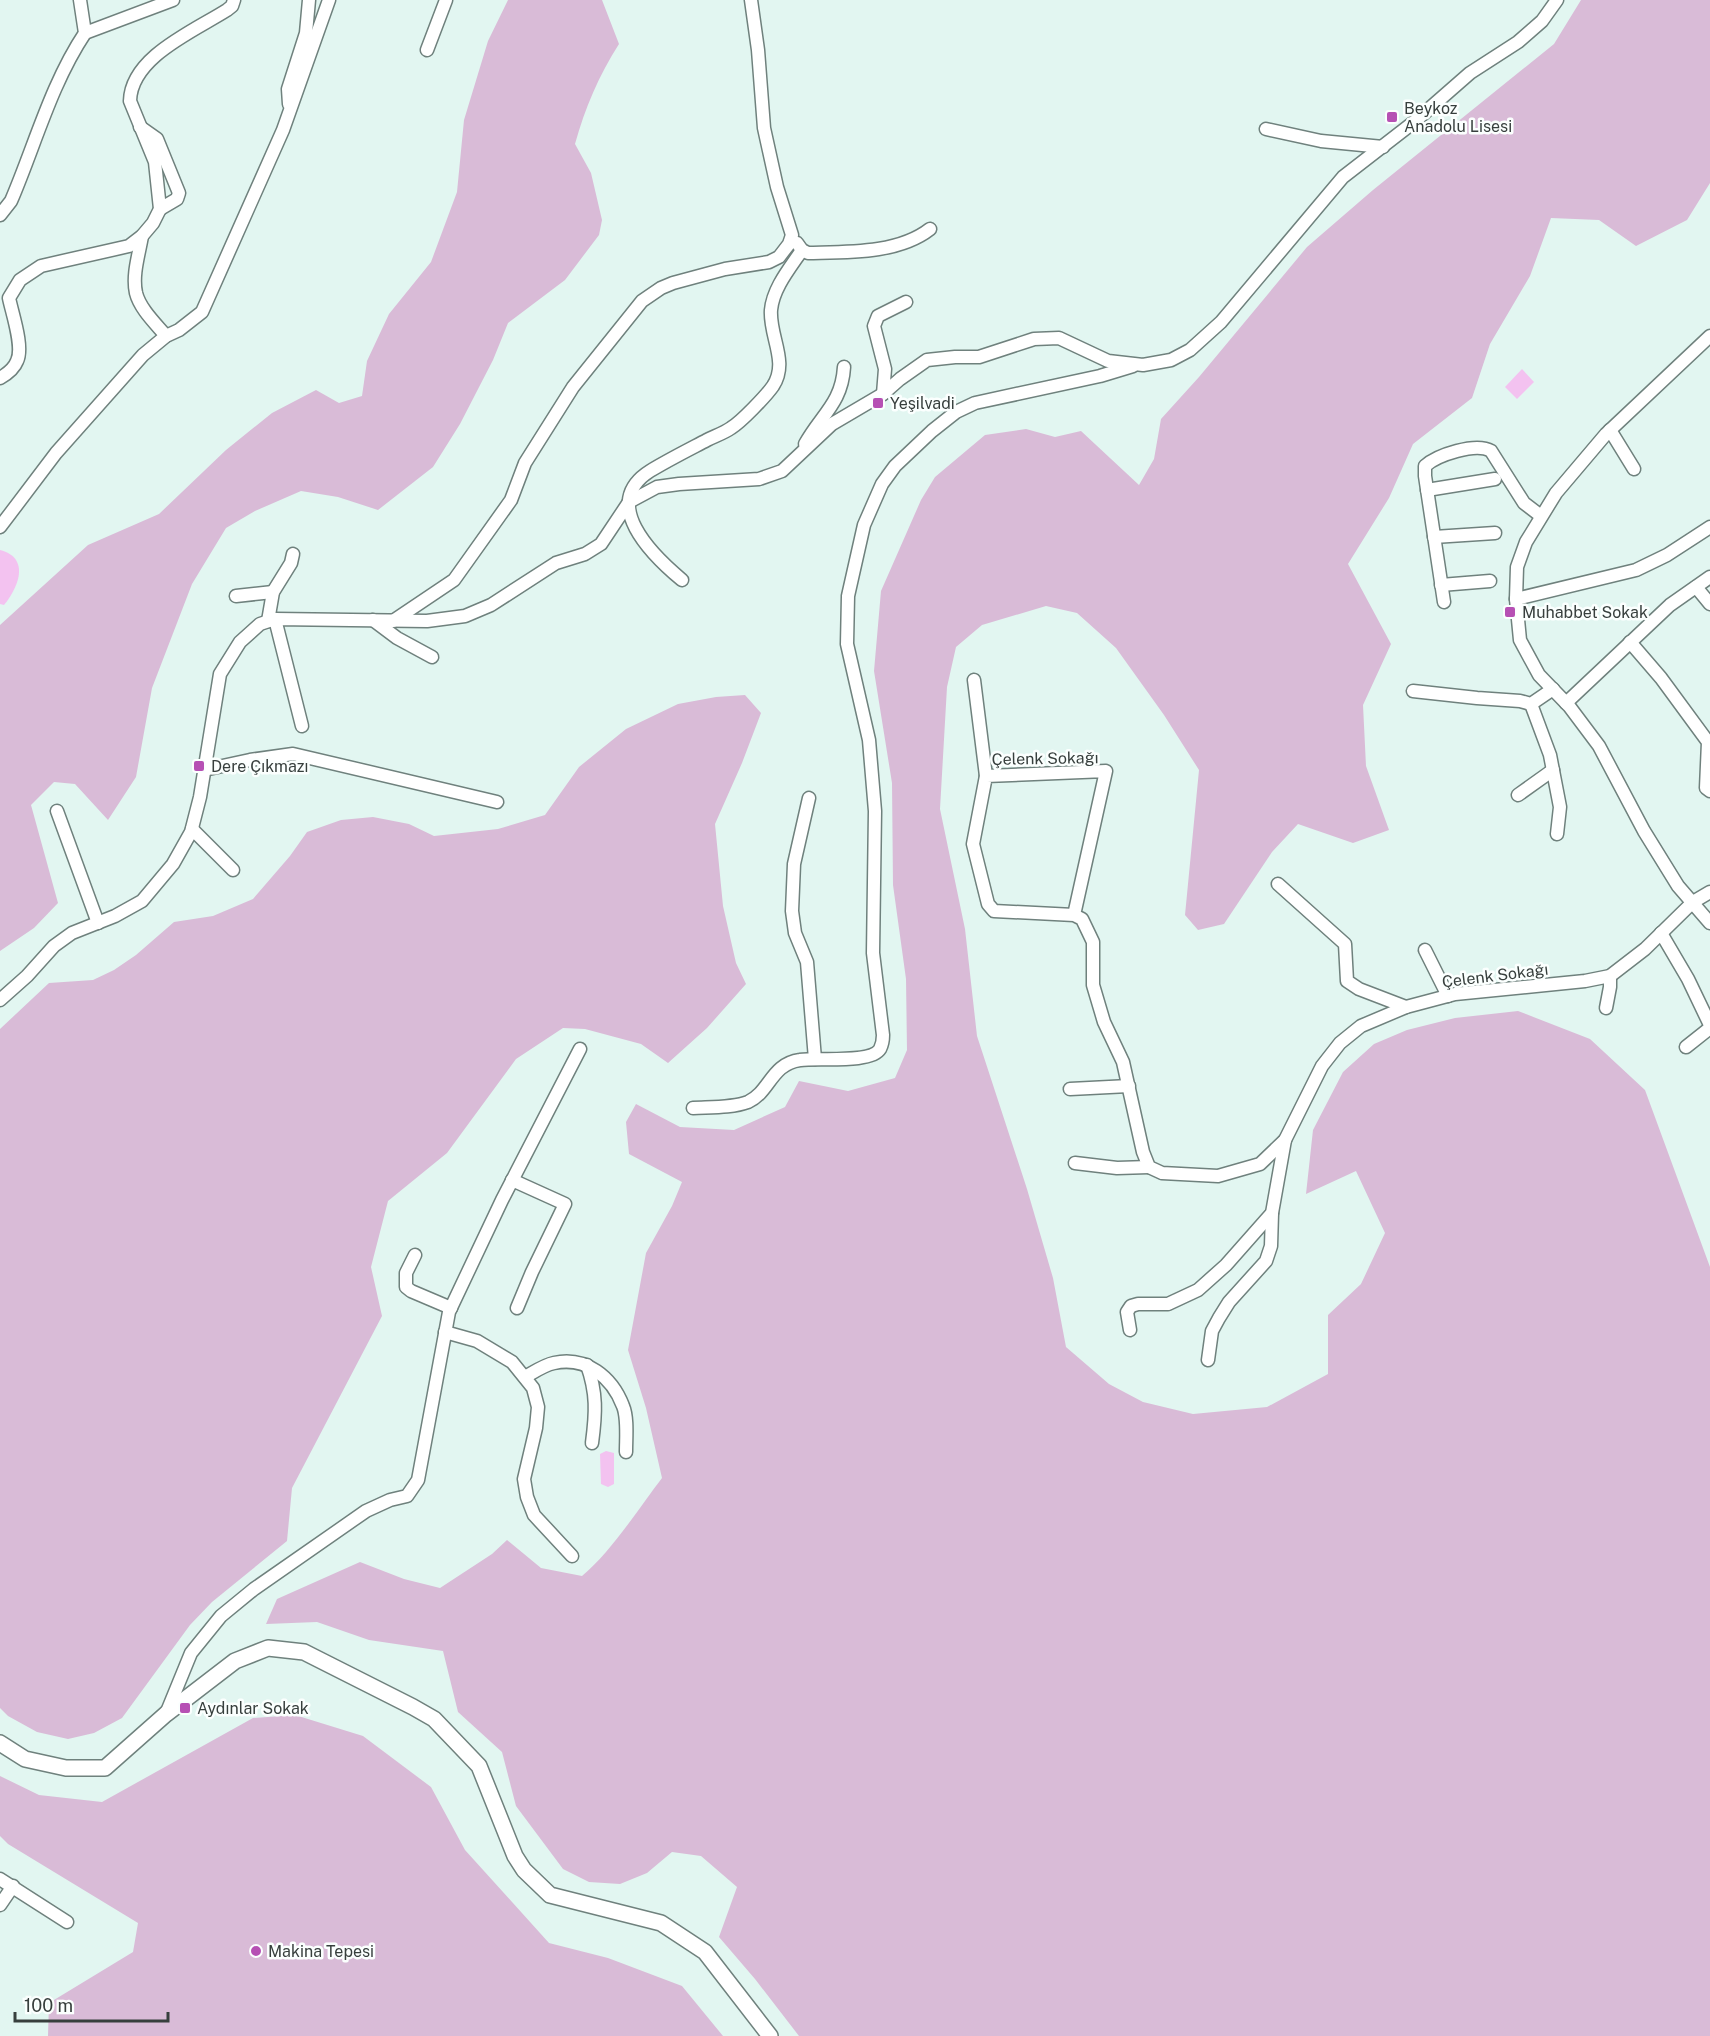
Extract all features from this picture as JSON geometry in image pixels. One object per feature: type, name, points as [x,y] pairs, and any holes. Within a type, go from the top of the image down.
[{"type":"main road","points":[[0,1743],[25,1759],[66,1768],[105,1768],[166,1714],[235,1661],[268,1648],[304,1652],[434,1719],[479,1766],[514,1856],[524,1870],[550,1895],[661,1923],[705,1952],[770,2036]]},
{"type":"street","points":[[80,0],[85,33]]},
{"type":"street","points":[[0,215],[11,201],[53,92],[69,58],[85,33],[173,0]]},
{"type":"street","points":[[0,378],[10,371],[19,356],[17,331],[9,298],[20,280],[28,272],[41,266],[129,246],[153,223],[160,209],[155,162],[130,101],[130,93],[144,65],[166,48],[227,10],[232,6],[234,0]]},
{"type":"street","points":[[290,112],[288,89],[306,33],[309,0]]},
{"type":"street","points":[[0,527],[56,453],[142,356],[166,336],[179,330],[202,312],[283,130],[329,0]]},
{"type":"street","points":[[427,50],[446,0]]},
{"type":"street","points":[[751,0],[758,50],[764,128],[777,187],[792,235],[802,250],[808,253],[856,252],[913,241],[930,229]]},
{"type":"street","points":[[693,1108],[747,1102],[758,1095],[780,1067],[798,1060],[858,1058],[874,1054],[880,1048],[883,1035],[873,953],[874,799],[869,740],[847,644],[848,596],[864,525],[882,483],[895,466],[956,412],[975,403],[1100,376],[1137,364],[1171,360],[1190,350],[1221,322],[1343,177],[1414,122],[1470,73],[1518,42],[1542,21],[1557,0]]},
{"type":"street","points":[[140,127],[157,139],[179,193],[177,200],[160,209]]},
{"type":"street","points":[[1266,129],[1321,141],[1383,147]]},
{"type":"street","points":[[393,621],[454,580],[511,500],[525,463],[573,387],[642,301],[673,283],[725,269],[769,262],[779,257],[789,244],[792,235]]},
{"type":"street","points":[[142,236],[135,273],[136,293],[149,316],[166,336]]},
{"type":"street","points":[[0,1000],[54,946],[72,933],[114,916],[142,901],[173,864],[192,829],[220,674],[240,642],[260,624],[272,620],[427,621],[465,616],[491,605],[556,563],[585,554],[601,544],[629,502],[634,484],[649,472],[732,428],[772,388],[780,370],[771,312],[773,301],[780,284],[802,250]]},
{"type":"street","points":[[883,394],[885,369],[874,326],[878,316],[906,302]]},
{"type":"street","points":[[1710,336],[1610,430],[1556,493],[1526,542],[1517,567],[1516,598],[1520,640],[1539,675],[1566,703],[1599,746],[1644,831],[1678,886],[1710,923]]},
{"type":"street","points":[[629,502],[657,487],[759,479],[782,471],[832,424],[883,394],[927,360],[979,357],[1034,339],[1059,338],[1108,361],[1137,364]]},
{"type":"street","points":[[798,456],[815,426],[834,404],[841,388],[844,367]]},
{"type":"street","points":[[1610,430],[1634,468]]},
{"type":"street","points":[[1444,602],[1426,490],[1425,466],[1432,459],[1484,447],[1491,451],[1524,503],[1541,516]]},
{"type":"street","points":[[1426,490],[1495,479]]},
{"type":"street","points":[[629,502],[630,519],[643,541],[661,563],[682,580]]},
{"type":"street","points":[[1516,598],[1636,570],[1667,555],[1710,527]]},
{"type":"street","points":[[1434,537],[1495,533]]},
{"type":"street","points":[[293,554],[291,563],[273,592],[272,620],[302,726]]},
{"type":"street","points":[[1566,703],[1670,605],[1710,577]]},
{"type":"street","points":[[1441,585],[1490,581]]},
{"type":"street","points":[[1696,587],[1710,604]]},
{"type":"street","points":[[236,596],[273,592]]},
{"type":"street","points":[[374,620],[397,638],[432,657]]},
{"type":"street","points":[[1630,642],[1661,678],[1708,742],[1706,788],[1710,791]]},
{"type":"street","name":"Çelenk Sokağı","points":[[974,680],[986,776],[973,844],[988,904],[994,911],[1074,915],[1106,771],[986,776]]},
{"type":"street","points":[[1531,704],[1552,689]]},
{"type":"street","points":[[1413,691],[1531,704]]},
{"type":"street","points":[[1531,704],[1550,755],[1560,807],[1557,834]]},
{"type":"street","points":[[204,770],[250,759],[292,754],[497,802]]},
{"type":"street","points":[[1518,795],[1553,770]]},
{"type":"street","points":[[809,798],[794,864],[792,911],[795,933],[807,962],[815,1059]]},
{"type":"street","points":[[57,811],[98,923]]},
{"type":"street","points":[[192,829],[233,870]]},
{"type":"street","points":[[1278,884],[1346,945],[1347,981],[1359,989],[1406,1007]]},
{"type":"street","name":"Çelenk Sokağı","points":[[1209,1360],[1212,1331],[1219,1318],[1229,1302],[1266,1260],[1271,1246],[1272,1213],[1285,1140],[1322,1066],[1340,1043],[1361,1026],[1406,1007],[1448,996],[1518,986],[1585,981],[1610,976],[1645,949],[1693,902],[1710,892]]},
{"type":"street","points":[[1074,915],[1083,919],[1093,942],[1093,985],[1104,1022],[1123,1062],[1143,1152],[1149,1167]]},
{"type":"street","points":[[1661,933],[1688,980],[1710,1027],[1686,1047]]},
{"type":"street","points":[[1425,950],[1448,996]]},
{"type":"street","points":[[1606,1008],[1610,976]]},
{"type":"street","points":[[166,1714],[191,1653],[221,1616],[254,1588],[366,1511],[390,1500],[407,1496],[417,1480],[451,1308],[512,1180],[580,1049]]},
{"type":"street","points":[[1070,1089],[1129,1086]]},
{"type":"street","name":"Çelenk Sokağı","points":[[1076,1162],[1117,1168],[1149,1167],[1162,1173],[1218,1176],[1260,1164],[1285,1140]]},
{"type":"street","points":[[512,1180],[565,1204],[516,1308]]},
{"type":"street","points":[[1130,1330],[1127,1312],[1131,1306],[1143,1303],[1168,1304],[1198,1290],[1226,1265],[1272,1213]]},
{"type":"street","points":[[415,1255],[406,1273],[406,1287],[451,1308]]},
{"type":"street","points":[[445,1332],[477,1341],[512,1362],[533,1388],[538,1407],[536,1428],[524,1479],[527,1497],[534,1515],[572,1556]]},
{"type":"street","points":[[525,1377],[552,1363],[562,1362],[587,1365],[598,1370],[612,1386],[624,1407],[626,1452]]},
{"type":"street","points":[[587,1365],[593,1382],[596,1412],[592,1443]]},
{"type":"street","points":[[0,1879],[67,1922]]},
{"type":"street","points":[[0,1905],[13,1886]]},
{"type":"shaded area","points":[[508,0],[602,0],[619,44],[593,92],[575,144],[591,173],[602,220],[599,235],[565,280],[508,323],[493,360],[460,424],[433,467],[378,510],[338,497],[301,491],[255,511],[226,528],[192,584],[152,688],[136,777],[108,820],[75,784],[54,782],[31,805],[58,903],[34,928],[0,951],[0,625],[88,545],[159,514],[226,450],[272,413],[316,390],[339,403],[362,396],[367,361],[389,314],[431,262],[457,192],[464,120],[488,41]]},
{"type":"shaded area","points":[[1581,0],[1710,0],[1710,183],[1687,220],[1636,246],[1599,220],[1551,218],[1530,276],[1490,344],[1472,398],[1413,444],[1389,498],[1348,564],[1391,644],[1363,705],[1366,766],[1389,830],[1353,843],[1298,824],[1272,852],[1224,924],[1198,930],[1185,915],[1199,770],[1164,715],[1116,648],[1077,613],[1046,606],[982,625],[956,647],[947,687],[940,809],[965,929],[977,1036],[1027,1189],[1053,1278],[1066,1347],[1109,1384],[1143,1402],[1193,1414],[1267,1407],[1328,1374],[1328,1315],[1361,1284],[1385,1233],[1356,1171],[1306,1194],[1313,1130],[1343,1072],[1374,1044],[1407,1030],[1455,1018],[1518,1011],[1590,1039],[1645,1090],[1710,1267],[1710,2036],[799,2036],[719,1937],[737,1887],[701,1856],[672,1852],[647,1873],[620,1884],[589,1882],[563,1869],[516,1806],[502,1752],[458,1712],[443,1651],[369,1640],[317,1622],[266,1624],[277,1599],[360,1562],[404,1579],[440,1588],[492,1554],[507,1540],[541,1568],[582,1576],[614,1542],[662,1478],[646,1408],[628,1350],[646,1253],[672,1206],[682,1182],[629,1154],[626,1122],[636,1104],[680,1127],[734,1130],[785,1107],[799,1081],[848,1091],[895,1078],[907,1050],[906,979],[893,885],[892,783],[874,671],[881,591],[921,500],[935,477],[985,435],[1026,429],[1055,437],[1081,431],[1139,485],[1154,459],[1161,419],[1307,247],[1373,190],[1554,44]]},
{"type":"shaded area","points":[[1522,369],[1534,382],[1517,399],[1505,387]]},
{"type":"shaded area","points":[[0,550],[10,554],[19,566],[14,590],[4,605],[0,604]]},
{"type":"shaded area","points":[[745,695],[761,713],[715,824],[723,906],[736,963],[746,984],[707,1028],[668,1063],[641,1044],[585,1029],[563,1028],[516,1059],[447,1153],[388,1201],[371,1267],[382,1316],[292,1488],[287,1541],[212,1602],[190,1625],[122,1718],[94,1733],[68,1739],[37,1732],[8,1716],[0,1708],[0,1029],[49,983],[93,980],[114,970],[136,955],[174,922],[213,916],[253,899],[290,856],[307,832],[341,820],[373,817],[409,824],[434,836],[498,829],[545,815],[579,767],[626,729],[678,704],[716,697]]},
{"type":"shaded area","points":[[606,1451],[614,1453],[614,1484],[608,1487],[601,1484],[600,1454]]},
{"type":"shaded area","points":[[295,1715],[363,1736],[431,1787],[465,1850],[549,1943],[608,1958],[682,1986],[723,2036],[48,2036],[49,2003],[133,1952],[138,1923],[8,1844],[0,1836],[0,1776],[39,1795],[102,1802],[253,1718]]},
{"type":"place","name":"Beykoz Anadolu Lisesi","points":[[1392,117]]},
{"type":"place","name":"Yeşilvadi","points":[[878,403]]},
{"type":"place","name":"Muhabbet Sokak","points":[[1510,612]]},
{"type":"place","name":"Dere Çıkmazı","points":[[199,766]]},
{"type":"place","name":"Aydınlar Sokak","points":[[185,1708]]},
{"type":"place","name":"Makina Tepesi","points":[[256,1951]]}]
